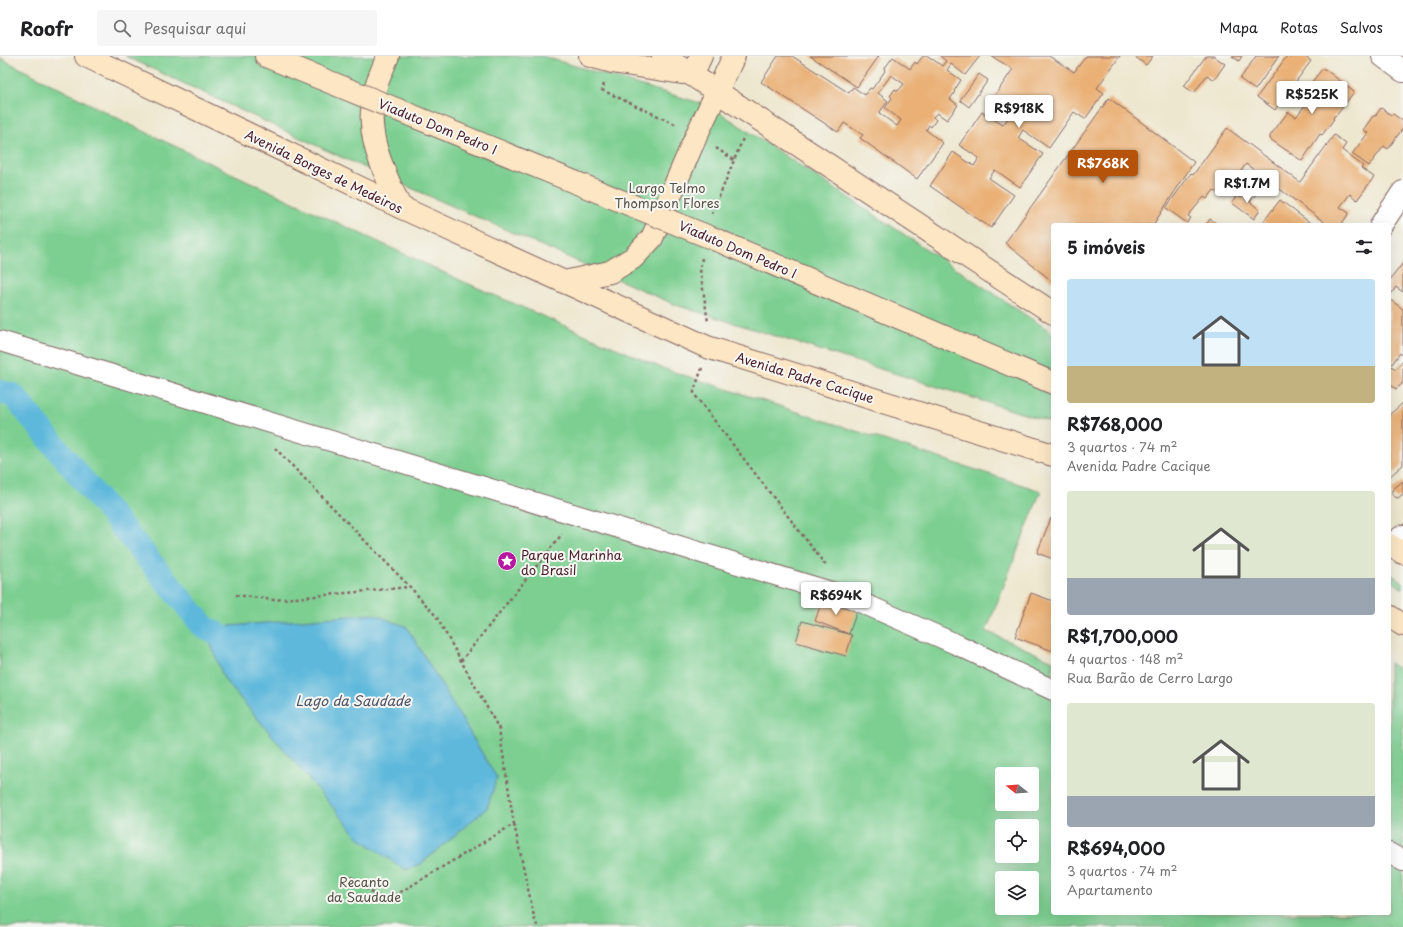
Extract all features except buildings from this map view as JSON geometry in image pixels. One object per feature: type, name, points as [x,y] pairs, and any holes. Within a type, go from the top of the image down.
[{"type":"main road","name":"Avenida Borges de Medeiros","points":[[86,56],[400,207],[564,282]]},
{"type":"main road","name":"Viaduto Dom Pedro I","points":[[266,56],[719,241],[1051,382]]},
{"type":"main road","points":[[590,56],[612,62],[696,65]]},
{"type":"main road","points":[[663,56],[696,65],[717,92],[1051,312]]},
{"type":"main road","points":[[564,282],[610,272],[633,258],[652,238],[697,134],[734,56]]},
{"type":"main road","points":[[388,60],[374,92],[371,111],[372,137],[380,161],[400,207]]},
{"type":"main road","name":"Avenida Padre Cacique","points":[[564,282],[707,347],[1051,454]]},
{"type":"main road","points":[[1391,617],[1403,625]]},
{"type":"street","points":[[1383,56],[1403,71]]},
{"type":"street","points":[[1382,223],[1403,192]]},
{"type":"street","points":[[0,341],[851,598],[958,645],[1051,689]]},
{"type":"street","points":[[1391,854],[1403,861]]},
{"type":"path","points":[[612,62],[602,90],[697,134],[734,160]]},
{"type":"path","points":[[707,347],[706,356],[694,390],[694,394],[851,598]]},
{"type":"path","points":[[274,447],[410,587],[436,616],[499,729],[514,824],[534,921],[538,927]]},
{"type":"path","points":[[461,661],[577,515]]},
{"type":"path","points":[[236,596],[274,600],[410,587]]},
{"type":"path","points":[[350,876],[384,902],[514,824]]},
{"type":"green space","name":"Largo Telmo Thompson Flores","points":[[125,56],[542,56],[710,106],[1051,332],[1051,422],[676,305],[341,157]]},
{"type":"green space","name":"Parque Marinha do Brasil","points":[[0,58],[135,127],[214,165],[462,281],[662,368],[1041,491],[986,631],[1051,660],[1051,915],[1391,915],[1391,664],[1403,672],[1403,927],[0,927]]},
{"type":"green space","points":[[1391,574],[1403,582],[1403,589],[1391,580]]},
{"type":"water","name":"Lago da Saudade","points":[[373,614],[407,627],[497,778],[487,808],[421,864],[405,870],[359,838],[224,679],[205,628]]},
{"type":"waterway","points":[[0,392],[13,395],[205,628],[235,642]]},
{"type":"place","name":"Parque Marinha do Brasil","points":[[507,561]]},
{"type":"park label","name":"Recanto da Saudade","points":[[364,888]]}]
